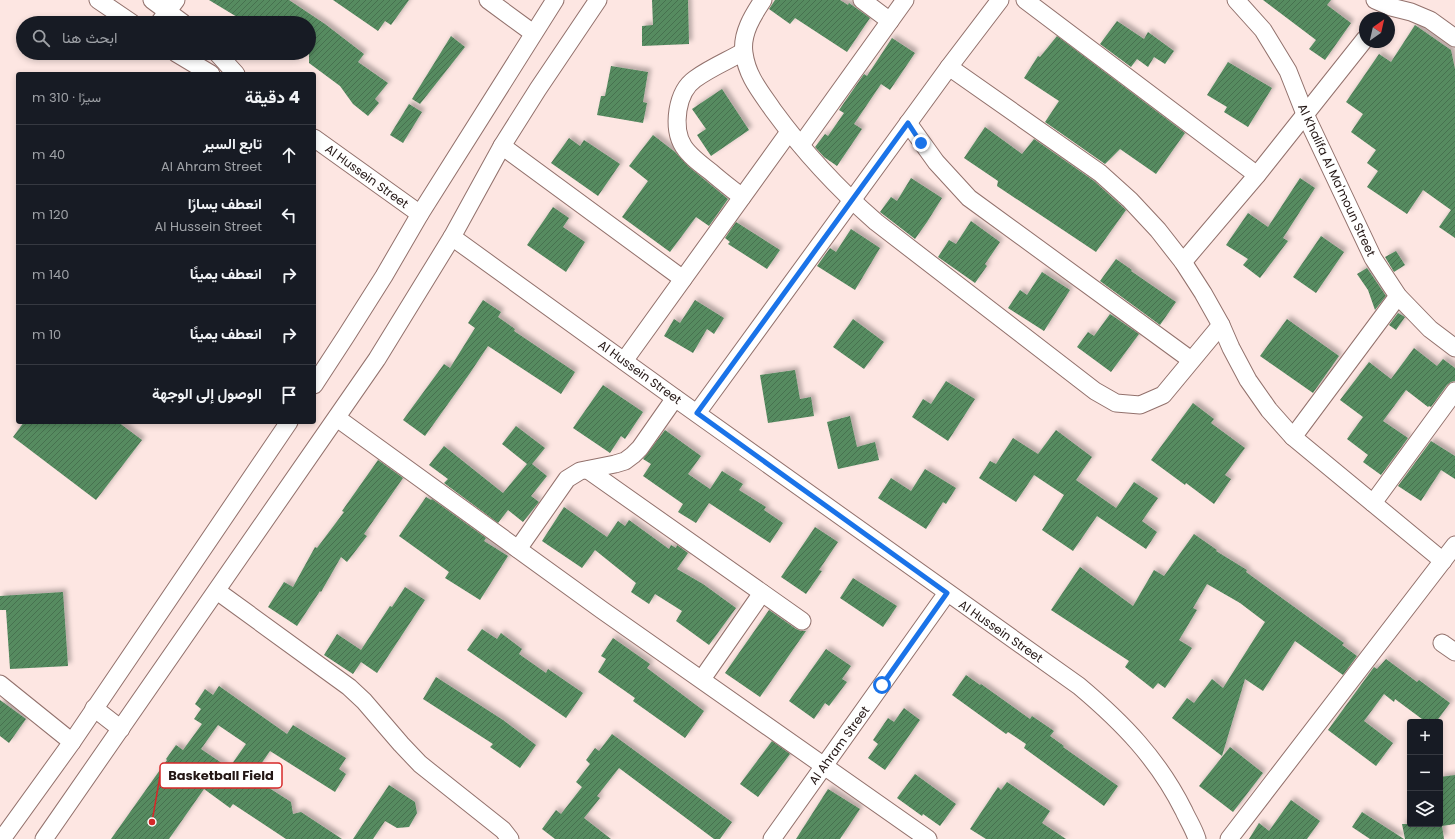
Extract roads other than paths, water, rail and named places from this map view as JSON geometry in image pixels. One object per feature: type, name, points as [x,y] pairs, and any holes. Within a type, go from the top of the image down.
[{"type":"street","points":[[98,0],[122,16]]},
{"type":"street","points":[[152,0],[168,11]]},
{"type":"street","points":[[488,0],[533,33]]},
{"type":"street","points":[[316,382],[380,283],[420,214],[555,0]]},
{"type":"street","points":[[52,836],[120,729],[377,359],[452,237],[502,146],[538,89],[598,0]]},
{"type":"street","points":[[763,0],[746,28],[743,52],[749,75],[789,132],[819,167],[851,200],[901,243],[1095,391],[1116,403],[1140,405],[1163,395],[1221,325]]},
{"type":"street","points":[[862,0],[890,21]]},
{"type":"street","points":[[801,146],[905,0]]},
{"type":"street","points":[[697,413],[948,67],[1000,0]]},
{"type":"street","points":[[1025,0],[1256,175]]},
{"type":"street","name":"Al Khalifa Al Ma'moun Street","points":[[1236,0],[1263,30],[1288,71],[1305,114],[1373,258],[1398,296],[1430,329],[1455,348]]},
{"type":"street","points":[[1375,0],[1390,8],[1411,12],[1430,20],[1455,38]]},
{"type":"street","points":[[1183,262],[1256,175],[1359,46]]},
{"type":"street","points":[[742,197],[690,156],[682,144],[678,130],[677,116],[679,102],[685,89],[694,79],[743,52]]},
{"type":"street","points":[[188,60],[208,72]]},
{"type":"street","points":[[223,60],[234,72]]},
{"type":"street","points":[[948,67],[1100,173],[1130,200],[1153,225],[1183,262],[1221,325],[1248,380],[1269,410],[1293,437],[1443,561]]},
{"type":"street","points":[[908,123],[936,162],[969,198],[1191,360]]},
{"type":"street","points":[[624,361],[789,132]]},
{"type":"street","name":"Al Hussein Street","points":[[316,139],[420,214]]},
{"type":"street","points":[[502,146],[683,279]]},
{"type":"street","name":"Al Hussein Street","points":[[452,237],[947,593],[1079,686],[1111,713],[1140,744],[1161,772],[1180,803],[1192,838]]},
{"type":"street","points":[[1293,437],[1398,296]]},
{"type":"street","points":[[1373,503],[1455,391]]},
{"type":"street","points":[[518,549],[562,485],[573,474],[580,471],[625,461],[640,448],[675,398]]},
{"type":"street","points":[[337,418],[602,610],[928,839]]},
{"type":"street","points":[[2,839],[72,742],[288,424]]},
{"type":"street","points":[[588,470],[802,621]]},
{"type":"street","points":[[1230,839],[1455,545]]},
{"type":"street","points":[[217,591],[349,687],[364,701],[420,764],[503,830],[510,839]]},
{"type":"street","points":[[702,679],[762,593]]},
{"type":"street","name":"Al Ahram Street","points":[[772,839],[947,593]]},
{"type":"street","points":[[0,684],[72,742]]},
{"type":"street","points":[[94,708],[120,729]]},
{"type":"place","name":"Basketball Field","points":[[152,822]]}]
